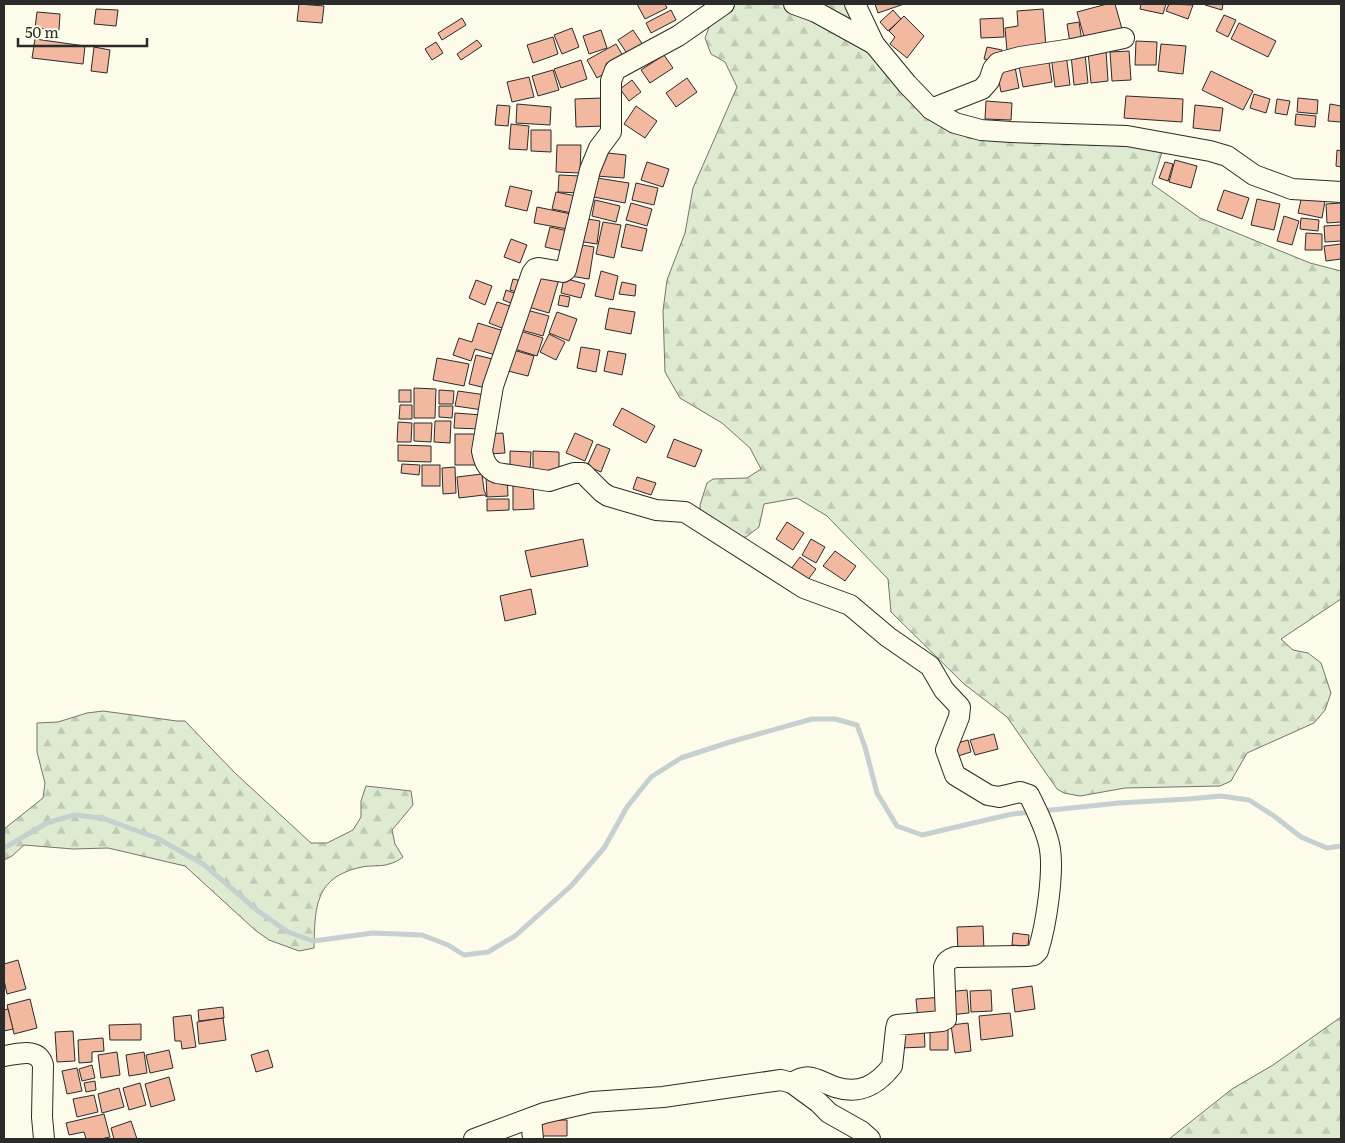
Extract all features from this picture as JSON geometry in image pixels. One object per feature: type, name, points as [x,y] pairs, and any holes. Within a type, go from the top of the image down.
[{"type":"street","points":[[724,4],[678,36],[616,70],[611,81],[611,132],[599,148],[590,170],[566,270],[563,272],[536,268],[532,273],[493,386],[482,451],[483,458],[491,471],[545,481],[574,473],[583,473],[608,496],[656,510],[685,512],[804,588],[850,605],[888,637],[930,666],[944,690],[960,707],[959,717],[946,750],[955,774],[988,795],[999,797],[1020,792],[1029,795],[1042,820],[1049,844],[1052,876],[1038,951],[1034,955],[1027,956],[950,958],[945,962],[946,1019],[898,1025],[892,1066],[875,1083],[865,1089],[842,1089],[810,1077],[800,1078],[792,1083]]},
{"type":"street","points":[[794,4],[816,12],[874,44]]},
{"type":"street","points":[[855,4],[874,44],[907,84],[931,109],[955,123],[982,130],[1126,136],[1210,151],[1226,156],[1254,175],[1292,189],[1341,192]]},
{"type":"street","points":[[931,109],[982,89],[998,63],[1020,57],[1124,38]]},
{"type":"street","points":[[4,1056],[32,1053],[41,1058],[43,1065],[42,1117],[44,1139]]},
{"type":"street","points":[[474,1139],[544,1113],[592,1102],[663,1097],[781,1080],[792,1083],[818,1102],[829,1113],[861,1130],[870,1139]]},
{"type":"street","points":[[531,1118],[533,1139]]},
{"type":"green space","points":[[718,4],[847,4],[858,25],[905,97],[968,138],[1140,147],[1162,152],[1152,184],[1200,218],[1310,263],[1341,271],[1341,599],[1281,639],[1293,650],[1308,653],[1321,663],[1331,693],[1325,710],[1314,723],[1247,753],[1231,781],[1220,786],[1125,788],[1080,796],[1064,793],[1057,789],[1007,717],[964,684],[891,612],[888,579],[827,516],[797,498],[764,504],[759,527],[746,537],[720,540],[701,524],[700,505],[707,483],[713,479],[747,478],[761,469],[750,448],[722,423],[680,398],[665,372],[663,311],[667,280],[685,233],[693,188],[737,87],[725,62],[711,54],[705,38]]},
{"type":"green space","points":[[103,711],[185,721],[235,773],[311,843],[327,843],[353,830],[361,817],[361,801],[366,786],[411,791],[413,805],[392,830],[395,844],[403,857],[386,865],[362,867],[334,878],[320,896],[315,920],[314,948],[299,951],[269,940],[255,930],[185,866],[108,848],[73,849],[24,845],[12,856],[4,860],[4,829],[43,798],[45,783],[37,752],[37,723],[58,722],[87,713]]},
{"type":"green space","points":[[1341,1017],[1341,1139],[1169,1139],[1232,1089],[1273,1065]]},
{"type":"building","points":[[299,4],[324,6],[322,23],[297,21]]},
{"type":"building","points":[[637,4],[665,4],[667,8],[645,19]]},
{"type":"building","points":[[875,4],[904,4],[878,13]]},
{"type":"building","points":[[1107,4],[1115,4],[1122,29],[1085,40],[1077,12]]},
{"type":"building","points":[[1141,4],[1166,4],[1163,14],[1140,9]]},
{"type":"building","points":[[1169,4],[1193,5],[1188,19],[1166,11]]},
{"type":"building","points":[[1223,4],[1222,10],[1205,5]]},
{"type":"building","points":[[96,9],[118,10],[116,26],[94,24]]},
{"type":"building","points":[[1043,9],[1046,47],[1007,51],[1005,28],[1018,26],[1017,11]]},
{"type":"building","points":[[671,10],[676,20],[651,33],[646,23]]},
{"type":"building","points":[[893,10],[901,19],[888,31],[880,22]]},
{"type":"building","points":[[37,12],[60,14],[59,30],[35,28]]},
{"type":"building","points":[[1224,15],[1236,20],[1228,37],[1216,31]]},
{"type":"building","points":[[904,16],[924,36],[907,58],[890,44],[895,37],[889,31]]},
{"type":"building","points":[[462,18],[466,25],[442,40],[438,33]]},
{"type":"building","points":[[1003,18],[1004,37],[981,38],[980,19]]},
{"type":"building","points":[[1079,22],[1082,41],[1070,43],[1067,24]]},
{"type":"building","points":[[1239,23],[1276,41],[1268,57],[1231,39]]},
{"type":"building","points":[[572,28],[579,47],[562,54],[554,35]]},
{"type":"building","points":[[601,30],[607,48],[589,54],[583,36]]},
{"type":"building","points":[[633,30],[643,45],[628,55],[618,40]]},
{"type":"building","points":[[553,37],[558,54],[533,63],[527,45]]},
{"type":"building","points":[[35,39],[85,46],[83,64],[32,58]]},
{"type":"building","points":[[477,40],[482,46],[461,60],[457,54]]},
{"type":"building","points":[[1136,41],[1157,42],[1156,65],[1135,65]]},
{"type":"building","points":[[436,42],[443,53],[432,60],[425,49]]},
{"type":"building","points":[[616,44],[626,61],[597,78],[587,60]]},
{"type":"building","points":[[1161,44],[1186,46],[1183,74],[1158,71]]},
{"type":"building","points":[[94,47],[110,50],[107,73],[91,71]]},
{"type":"building","points":[[987,47],[1002,50],[1000,62],[984,59]]},
{"type":"building","points":[[1106,50],[1108,81],[1091,83],[1088,52]]},
{"type":"building","points":[[1129,51],[1131,80],[1112,81],[1110,52]]},
{"type":"building","points":[[1066,54],[1070,85],[1055,87],[1051,56]]},
{"type":"building","points":[[1085,54],[1088,83],[1074,85],[1071,55]]},
{"type":"building","points":[[664,55],[673,68],[650,83],[641,70]]},
{"type":"building","points":[[1048,55],[1052,82],[1023,87],[1018,62]]},
{"type":"building","points":[[581,60],[587,79],[561,88],[554,69]]},
{"type":"building","points":[[1014,62],[1019,88],[1001,92],[996,65]]},
{"type":"building","points":[[553,70],[559,90],[538,96],[532,76]]},
{"type":"building","points":[[1211,71],[1253,91],[1243,110],[1202,90]]},
{"type":"building","points":[[529,77],[534,97],[512,102],[507,82]]},
{"type":"building","points":[[687,78],[697,92],[676,107],[666,93]]},
{"type":"building","points":[[632,80],[641,92],[629,101],[620,89]]},
{"type":"building","points":[[1254,94],[1270,99],[1266,113],[1250,108]]},
{"type":"building","points":[[1126,96],[1183,99],[1182,122],[1124,118]]},
{"type":"building","points":[[603,98],[604,126],[576,127],[575,99]]},
{"type":"building","points":[[1298,98],[1318,100],[1317,114],[1297,112]]},
{"type":"building","points":[[1277,99],[1290,101],[1287,115],[1275,113]]},
{"type":"building","points":[[986,101],[1012,103],[1011,120],[985,119]]},
{"type":"building","points":[[517,104],[551,107],[550,125],[516,123]]},
{"type":"building","points":[[1330,104],[1341,106],[1341,122],[1328,121]]},
{"type":"building","points":[[497,105],[510,106],[508,126],[495,125]]},
{"type":"building","points":[[1195,105],[1223,108],[1220,131],[1193,128]]},
{"type":"building","points":[[636,106],[657,121],[645,138],[624,124]]},
{"type":"building","points":[[1296,114],[1316,116],[1315,127],[1295,125]]},
{"type":"building","points":[[511,124],[529,126],[527,150],[509,149]]},
{"type":"building","points":[[531,130],[551,130],[551,152],[531,151]]},
{"type":"building","points":[[557,145],[581,145],[580,173],[556,172]]},
{"type":"building","points":[[1337,150],[1341,151],[1341,167],[1336,166]]},
{"type":"building","points":[[599,152],[626,155],[624,178],[596,176]]},
{"type":"building","points":[[1175,160],[1197,166],[1191,188],[1169,182]]},
{"type":"building","points":[[647,162],[669,169],[663,187],[641,180]]},
{"type":"building","points":[[1165,162],[1173,164],[1168,181],[1159,178]]},
{"type":"building","points":[[559,175],[581,176],[580,193],[558,192]]},
{"type":"building","points":[[597,178],[629,183],[625,203],[594,197]]},
{"type":"building","points":[[636,183],[658,188],[654,205],[632,200]]},
{"type":"building","points":[[510,186],[532,191],[527,211],[505,206]]},
{"type":"building","points":[[1224,190],[1249,198],[1242,219],[1217,210]]},
{"type":"building","points":[[1303,191],[1326,195],[1322,218],[1298,213]]},
{"type":"building","points":[[556,192],[581,197],[577,214],[552,209]]},
{"type":"building","points":[[1257,199],[1280,204],[1274,230],[1251,225]]},
{"type":"building","points":[[595,200],[620,206],[616,222],[592,216]]},
{"type":"building","points":[[631,203],[652,209],[647,226],[626,220]]},
{"type":"building","points":[[1341,203],[1341,222],[1327,223],[1326,204]]},
{"type":"building","points":[[537,207],[576,215],[573,230],[534,223]]},
{"type":"building","points":[[1284,216],[1299,221],[1292,245],[1277,241]]},
{"type":"building","points":[[581,218],[600,221],[597,244],[577,241]]},
{"type":"building","points":[[1301,218],[1319,220],[1318,231],[1300,229]]},
{"type":"building","points":[[603,222],[621,225],[614,258],[596,254]]},
{"type":"building","points":[[626,224],[647,229],[642,251],[621,247]]},
{"type":"building","points":[[1341,225],[1341,241],[1325,242],[1324,226]]},
{"type":"building","points":[[550,227],[572,232],[567,252],[545,247]]},
{"type":"building","points":[[1306,233],[1322,234],[1322,250],[1305,250]]},
{"type":"building","points":[[511,239],[527,245],[520,263],[504,257]]},
{"type":"building","points":[[576,244],[594,247],[589,279],[570,276]]},
{"type":"building","points":[[1341,244],[1341,259],[1326,261],[1324,246]]},
{"type":"building","points":[[601,271],[618,276],[613,300],[595,296]]},
{"type":"building","points":[[535,272],[559,279],[549,313],[525,306]]},
{"type":"building","points":[[564,278],[585,284],[581,298],[561,293]]},
{"type":"building","points":[[513,279],[526,282],[523,294],[510,290]]},
{"type":"building","points":[[476,280],[492,286],[485,305],[469,298]]},
{"type":"building","points":[[622,282],[636,285],[635,296],[619,294]]},
{"type":"building","points":[[506,290],[522,296],[518,306],[503,300]]},
{"type":"building","points":[[560,295],[570,297],[568,307],[558,305]]},
{"type":"building","points":[[497,302],[516,308],[507,330],[489,323]]},
{"type":"building","points":[[609,308],[635,312],[631,334],[605,329]]},
{"type":"building","points":[[523,309],[549,316],[543,336],[518,329]]},
{"type":"building","points":[[557,312],[577,319],[569,341],[549,333]]},
{"type":"building","points":[[478,323],[507,332],[499,356],[475,349],[471,361],[453,355],[459,338],[472,342]]},
{"type":"building","points":[[517,330],[543,338],[537,356],[511,348]]},
{"type":"building","points":[[549,334],[565,342],[556,360],[540,352]]},
{"type":"building","points":[[581,347],[600,350],[596,372],[577,368]]},
{"type":"building","points":[[510,349],[534,356],[528,376],[504,370]]},
{"type":"building","points":[[608,351],[626,354],[622,375],[604,371]]},
{"type":"building","points":[[476,355],[497,360],[490,389],[469,384]]},
{"type":"building","points":[[437,358],[469,364],[464,386],[433,380]]},
{"type":"building","points":[[414,388],[436,389],[435,418],[414,418]]},
{"type":"building","points":[[399,390],[411,390],[411,402],[399,402]]},
{"type":"building","points":[[439,390],[454,391],[453,404],[439,404]]},
{"type":"building","points":[[458,391],[486,395],[483,410],[455,406]]},
{"type":"building","points":[[400,405],[412,405],[412,419],[399,419]]},
{"type":"building","points":[[439,406],[453,406],[452,418],[439,417]]},
{"type":"building","points":[[622,408],[655,426],[646,443],[613,425]]},
{"type":"building","points":[[455,413],[482,415],[481,429],[454,428]]},
{"type":"building","points":[[435,421],[451,421],[450,443],[434,442]]},
{"type":"building","points":[[398,422],[412,423],[411,442],[397,442]]},
{"type":"building","points":[[414,423],[432,423],[431,442],[414,441]]},
{"type":"building","points":[[503,433],[505,453],[488,454],[486,434]]},
{"type":"building","points":[[575,433],[593,441],[585,461],[566,453]]},
{"type":"building","points":[[455,434],[479,434],[479,465],[455,465]]},
{"type":"building","points":[[674,439],[702,450],[695,467],[667,457]]},
{"type":"building","points":[[597,444],[610,449],[601,472],[587,466]]},
{"type":"building","points":[[398,445],[431,446],[431,462],[398,461]]},
{"type":"building","points":[[510,451],[531,452],[530,473],[510,473]]},
{"type":"building","points":[[533,451],[559,452],[559,474],[533,473]]},
{"type":"building","points":[[402,464],[420,465],[419,475],[401,473]]},
{"type":"building","points":[[422,465],[440,465],[440,486],[422,486]]},
{"type":"building","points":[[455,467],[456,493],[443,494],[442,468]]},
{"type":"building","points":[[482,474],[487,497],[484,495],[459,498],[457,477]]},
{"type":"building","points":[[507,476],[508,496],[487,497],[486,477]]},
{"type":"building","points":[[637,477],[656,483],[651,495],[633,489]]},
{"type":"building","points":[[533,482],[534,509],[513,510],[513,483]]},
{"type":"building","points":[[487,499],[509,499],[509,510],[487,511]]},
{"type":"building","points":[[787,522],[804,533],[793,550],[776,539]]},
{"type":"building","points":[[583,539],[588,566],[531,577],[525,551]]},
{"type":"building","points":[[811,539],[825,547],[816,563],[802,555]]},
{"type":"building","points":[[835,551],[856,566],[845,581],[823,566]]},
{"type":"building","points":[[800,557],[816,569],[804,585],[788,573]]},
{"type":"building","points":[[531,589],[536,614],[505,621],[500,596]]},
{"type":"building","points":[[994,734],[998,749],[975,755],[970,740]]},
{"type":"building","points":[[968,740],[971,752],[958,756],[954,744]]},
{"type":"building","points":[[983,926],[984,951],[958,952],[957,927]]},
{"type":"building","points":[[1013,933],[1029,935],[1028,946],[1012,945]]},
{"type":"building","points":[[18,960],[26,989],[7,994],[4,980],[4,964]]},
{"type":"building","points":[[1032,986],[1035,1009],[1015,1012],[1012,989]]},
{"type":"building","points":[[967,990],[969,1013],[949,1015],[947,992]]},
{"type":"building","points":[[991,990],[992,1011],[971,1012],[970,991]]},
{"type":"building","points":[[944,997],[945,1018],[918,1020],[916,999]]},
{"type":"building","points":[[30,999],[37,1028],[14,1034],[7,1005]]},
{"type":"building","points":[[223,1007],[224,1018],[199,1021],[198,1010]]},
{"type":"building","points":[[8,1009],[13,1029],[4,1031],[4,1010]]},
{"type":"building","points":[[1010,1013],[1013,1036],[981,1040],[979,1016]]},
{"type":"building","points":[[191,1015],[196,1047],[182,1049],[181,1041],[175,1041],[173,1017]]},
{"type":"building","points":[[223,1018],[226,1040],[199,1044],[197,1022]]},
{"type":"building","points":[[948,1022],[948,1050],[930,1050],[930,1023]]},
{"type":"building","points":[[968,1023],[971,1051],[955,1053],[951,1025]]},
{"type":"building","points":[[141,1024],[141,1040],[110,1040],[109,1025]]},
{"type":"building","points":[[924,1025],[925,1047],[900,1048],[900,1026]]},
{"type":"building","points":[[73,1031],[75,1061],[57,1062],[55,1032]]},
{"type":"building","points":[[103,1038],[104,1051],[92,1052],[92,1062],[79,1063],[78,1040]]},
{"type":"building","points":[[169,1050],[173,1068],[150,1073],[146,1055]]},
{"type":"building","points":[[268,1050],[273,1067],[256,1072],[251,1055]]},
{"type":"building","points":[[117,1052],[120,1075],[101,1078],[98,1055]]},
{"type":"building","points":[[144,1052],[147,1073],[129,1076],[126,1055]]},
{"type":"building","points":[[92,1065],[95,1078],[82,1081],[79,1069]]},
{"type":"building","points":[[77,1068],[82,1091],[67,1094],[62,1071]]},
{"type":"building","points":[[169,1077],[175,1100],[151,1107],[145,1084]]},
{"type":"building","points":[[95,1081],[96,1090],[86,1092],[84,1083]]},
{"type":"building","points":[[140,1083],[146,1105],[129,1110],[123,1088]]},
{"type":"building","points":[[119,1088],[124,1107],[102,1113],[98,1094]]},
{"type":"building","points":[[94,1095],[98,1112],[77,1117],[73,1099]]},
{"type":"building","points":[[104,1114],[110,1137],[86,1139],[84,1132],[69,1135],[66,1123]]},
{"type":"building","points":[[539,1120],[567,1120],[567,1136],[538,1136]]},
{"type":"building","points":[[131,1121],[137,1139],[114,1139],[111,1128]]},
{"type":"waterway","points":[[4,848],[47,823],[74,815],[102,818],[157,838],[203,864],[258,911],[288,932],[313,941],[373,933],[422,935],[448,945],[464,955],[488,952],[515,936],[571,886],[604,848],[627,807],[651,777],[681,758],[812,719],[835,719],[857,725],[877,793],[897,826],[922,835],[1012,814],[1033,812]]},
{"type":"waterway","points":[[1042,811],[1119,803],[1221,796],[1249,800],[1301,837],[1327,848],[1341,846]]}]
